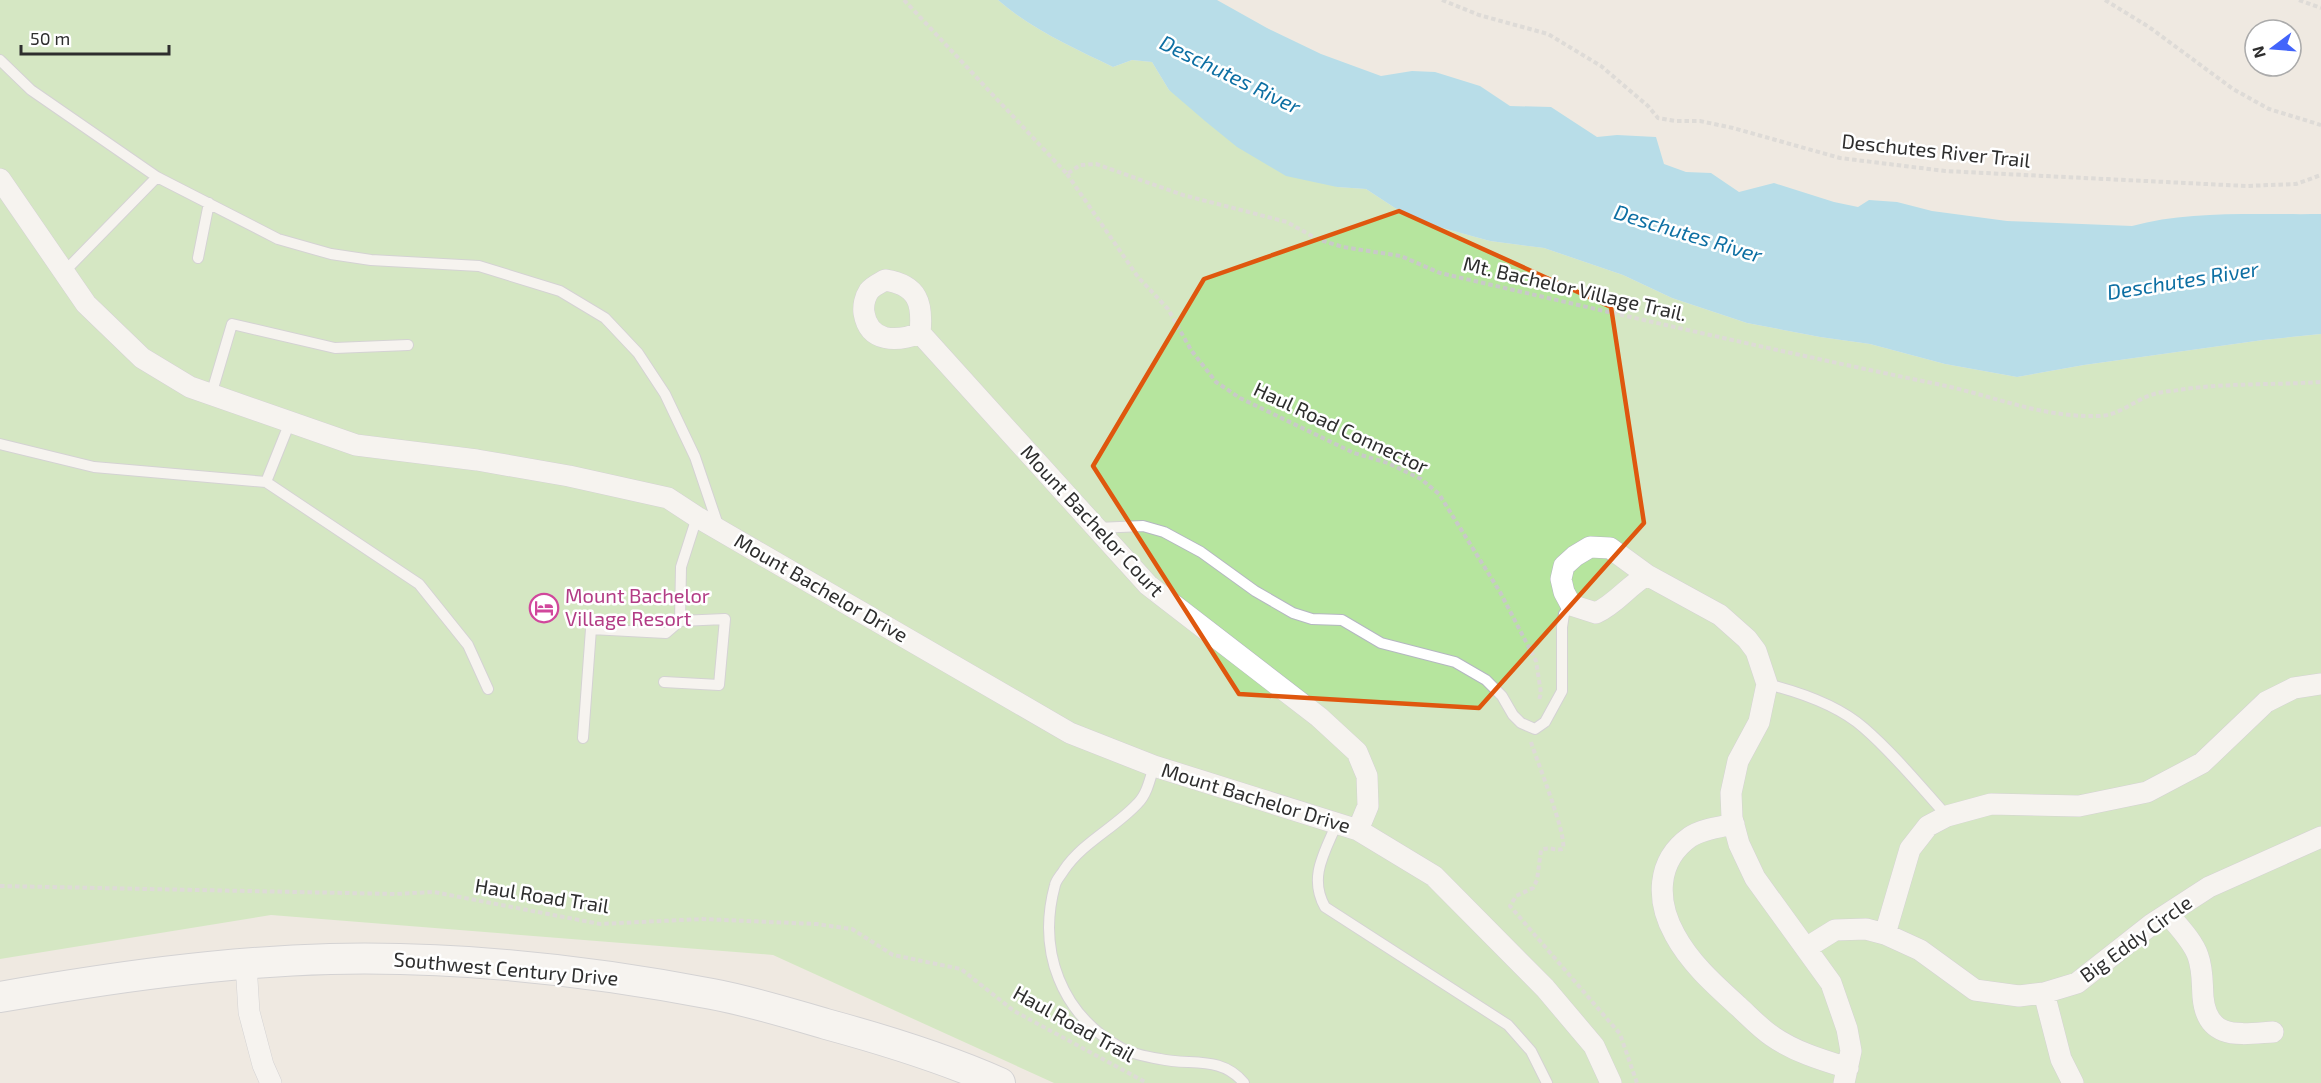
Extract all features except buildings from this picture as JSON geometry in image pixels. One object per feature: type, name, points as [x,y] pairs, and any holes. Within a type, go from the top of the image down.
[{"type":"main road","name":"Southwest Century Drive","points":[[0,997],[169,970],[246,964],[396,958],[499,965],[611,977],[714,994],[794,1014],[927,1054],[1000,1083]]},
{"type":"street","name":"Mount Bachelor Drive","points":[[0,179],[86,304],[142,358],[190,387],[356,445],[489,462],[569,476],[668,498],[697,517],[1070,732],[1154,766],[1358,830],[1434,876],[1545,988],[1594,1046],[1611,1083]]},
{"type":"street","name":"Mount Bachelor Court","points":[[920,333],[1094,528],[1148,585],[1319,717],[1357,752],[1367,776],[1368,806],[1358,830]]},
{"type":"street","points":[[1647,575],[1632,584],[1608,608],[1596,613],[1571,605],[1564,592],[1561,579],[1564,566],[1575,556],[1590,547],[1610,548],[1647,575],[1720,615],[1747,639],[1759,658],[1767,684],[1759,722],[1738,761],[1733,782],[1731,793],[1734,824],[1739,844],[1755,878],[1775,909],[1831,983],[1851,1051],[1846,1075],[1772,1036],[1702,973],[1674,934],[1661,896],[1663,874],[1671,856],[1691,837],[1713,828],[1734,824]]},
{"type":"street","points":[[1885,934],[1910,849],[1928,826],[1947,816],[1991,804],[2079,806],[2147,792],[2202,763],[2266,702],[2294,688],[2321,684]]},
{"type":"street","name":"Big Eddy Circle","points":[[1806,948],[1835,930],[1866,929],[1885,934],[1920,950],[1975,990],[2019,996],[2044,993],[2077,983],[2168,914],[2210,887],[2319,843]]},
{"type":"street","points":[[2168,914],[2197,952],[2204,976],[2205,1011],[2210,1023],[2224,1032],[2242,1034],[2273,1032]]},
{"type":"street","points":[[246,964],[249,1012],[263,1065],[272,1083]]},
{"type":"street","points":[[2044,993],[2061,1059],[2073,1083]]},
{"type":"lane","points":[[0,60],[31,90],[157,177],[278,239],[331,254],[371,260],[479,266],[560,291],[605,318],[638,353],[665,394],[695,457],[719,528]]},
{"type":"lane","points":[[64,272],[157,177]]},
{"type":"lane","points":[[198,258],[209,203]]},
{"type":"lane","points":[[211,395],[232,324],[335,348],[408,345]]},
{"type":"lane","points":[[266,482],[290,422]]},
{"type":"lane","points":[[0,444],[94,466],[266,482],[419,584],[468,645],[488,689]]},
{"type":"lane","points":[[680,621],[681,567],[697,517]]},
{"type":"lane","points":[[1094,528],[1143,526],[1164,532],[1202,552],[1255,591],[1293,613],[1312,619],[1342,620],[1381,643],[1455,663],[1486,680],[1502,696],[1513,715],[1529,728],[1539,728],[1545,722],[1562,691],[1562,627],[1564,614],[1571,605]]},
{"type":"lane","points":[[583,738],[591,628],[666,633],[680,621],[725,619],[719,685],[664,682]]},
{"type":"lane","points":[[1767,684],[1801,692],[1863,726],[1947,816]]},
{"type":"lane","points":[[1154,766],[1147,787],[1138,803],[1074,855],[1055,883],[1048,929],[1052,962],[1065,993],[1087,1024],[1123,1049],[1162,1060],[1208,1062],[1237,1074],[1244,1083]]},
{"type":"lane","points":[[1337,823],[1319,866],[1316,882],[1318,896],[1325,907],[1508,1025],[1531,1051],[1547,1083]]},
{"type":"path","points":[[904,0],[1067,174]]},
{"type":"path","name":"Deschutes River Trail","points":[[1442,0],[1479,15],[1548,34],[1601,66],[1648,106],[1658,118],[1700,121],[1733,128],[1840,158],[1945,171],[2246,186],[2296,184],[2321,175]]},
{"type":"path","points":[[2105,0],[2149,27],[2233,89],[2269,109],[2321,125]]},
{"type":"path","points":[[2300,0],[2321,8]]},
{"type":"path","name":"Mt. Bachelor Village Trail.","points":[[1067,174],[1080,165],[1096,164],[1183,195],[1287,222],[1317,239],[1401,256],[1440,273],[1827,361],[1968,390],[2026,409],[2050,414],[2102,416],[2154,394],[2217,385],[2280,385],[2321,382]]},
{"type":"path","name":"Haul Road Connector","points":[[1067,174],[1138,277],[1168,309],[1191,350],[1216,382],[1240,398],[1354,453],[1388,464],[1421,479],[1439,494],[1500,592],[1536,661],[1540,693],[1529,728]]},
{"type":"path","points":[[1529,728],[1530,738],[1559,822],[1564,845],[1563,849],[1541,850],[1537,880],[1533,888],[1516,896],[1510,906],[1620,1034],[1637,1083]]},
{"type":"path","name":"Haul Road Trail","points":[[0,886],[384,894],[434,892],[600,924],[702,919],[816,924],[852,929],[893,955],[961,969],[1014,1011],[1147,1083]]},
{"type":"highlighted area","points":[[1399,211],[1611,307],[1644,523],[1479,708],[1239,694],[1093,466],[1204,279]]},
{"type":"green space","points":[[0,0],[998,0],[1039,29],[1113,67],[1132,60],[1152,62],[1169,90],[1337,187],[1366,189],[1395,208],[1428,224],[1490,241],[1544,248],[1623,275],[1672,298],[1747,323],[1870,344],[1945,364],[2017,377],[2084,365],[2321,334],[2321,1083],[1054,1083],[773,955],[271,915],[0,959]]},
{"type":"water","name":"Deschutes River","points":[[998,0],[1217,0],[1267,28],[1321,54],[1381,76],[1412,71],[1435,72],[1480,86],[1510,106],[1551,107],[1597,137],[1617,135],[1656,137],[1664,164],[1686,172],[1711,173],[1739,192],[1774,183],[1858,207],[1869,200],[1897,202],[1932,211],[2007,221],[2132,226],[2201,215],[2321,214],[2321,334],[2084,365],[2017,377],[1945,364],[1870,344],[1747,323],[1672,298],[1623,275],[1544,248],[1490,241],[1428,224],[1395,208],[1366,189],[1337,187],[1286,176],[1237,147],[1205,121],[1169,90],[1152,62],[1132,60],[1113,67],[1039,29]]},
{"type":"place","name":"Mount Bachelor Village Resort","points":[[544,608]]}]
